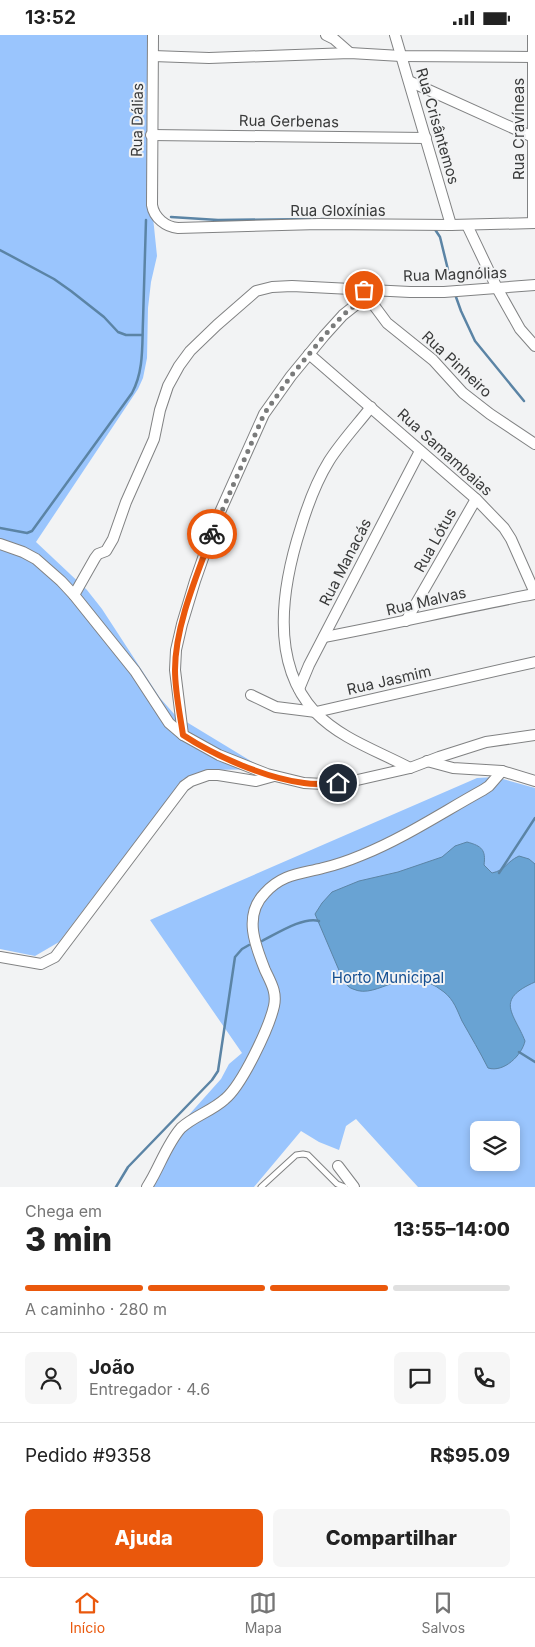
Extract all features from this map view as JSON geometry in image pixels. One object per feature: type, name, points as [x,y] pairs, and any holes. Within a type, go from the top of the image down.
[{"type":"street","name":"Rua Dálias","points":[[152,205],[153,35]]},
{"type":"street","points":[[326,35],[334,39],[350,53]]},
{"type":"street","name":"Rua Crisântemos","points":[[396,35],[451,225]]},
{"type":"street","name":"Rua Cravíneas","points":[[533,35],[534,223]]},
{"type":"street","points":[[153,56],[209,58],[350,53],[401,56],[533,57]]},
{"type":"street","points":[[410,82],[534,138]]},
{"type":"street","name":"Rua Gerbenas","points":[[151,135],[426,138]]},
{"type":"street","name":"Rua Gloxínias","points":[[152,205],[156,216],[173,227],[534,223]]},
{"type":"street","points":[[467,225],[497,288],[520,329],[535,347]]},
{"type":"street","name":"Rua Magnólias","points":[[74,595],[95,558],[98,554],[106,551],[113,539],[126,502],[154,439],[160,410],[168,386],[178,366],[190,351],[217,325],[256,291],[272,287],[292,286],[366,293],[410,293],[535,285]]},
{"type":"street","points":[[183,735],[177,693],[176,657],[182,624],[216,521],[264,414],[310,354],[343,315],[366,293]]},
{"type":"street","name":"Rua Pinheiro","points":[[366,293],[388,323],[433,360],[463,393],[490,414],[535,444]]},
{"type":"street","name":"Rua Samambaias","points":[[310,354],[476,499],[504,528],[511,539],[535,594]]},
{"type":"street","points":[[371,407],[330,459],[307,508],[292,553],[286,580],[283,626],[288,660],[293,677],[299,689],[316,712],[340,732],[356,742],[410,768]]},
{"type":"street","name":"Rua Manacás","points":[[299,689],[420,451]]},
{"type":"street","name":"Rua Lótus","points":[[406,621],[476,499]]},
{"type":"street","points":[[0,545],[23,552],[36,559],[52,572],[74,595],[136,671],[169,723],[183,735],[219,755],[274,776],[304,783],[324,784],[353,781],[410,768],[486,742],[535,735]]},
{"type":"street","name":"Rua Malvas","points":[[324,637],[406,621],[472,605],[535,594]]},
{"type":"street","name":"Rua Jasmim","points":[[251,695],[276,707],[316,712],[535,662]]},
{"type":"street","points":[[427,761],[453,768],[502,771],[535,781]]},
{"type":"street","points":[[147,1187],[170,1144],[181,1129],[194,1118],[224,1101],[234,1091],[266,1032],[275,1001],[274,988],[266,971],[251,924],[252,913],[257,902],[265,892],[277,882],[293,874],[322,869],[361,855],[394,840],[483,790],[502,771]]},
{"type":"street","points":[[0,957],[41,964],[55,957],[129,860],[176,794],[191,781],[208,775],[256,781],[274,776]]},
{"type":"street","points":[[338,1166],[354,1187]]},
{"type":"lane","points":[[261,1187],[296,1155],[303,1153],[308,1155],[337,1184],[345,1187]]},
{"type":"green space","points":[[0,35],[147,35],[150,188],[157,256],[148,308],[147,358],[143,378],[138,389],[36,542],[87,590],[102,609],[160,698],[175,715],[264,769],[207,770],[183,779],[59,942],[35,956],[0,949]]},
{"type":"green space","name":"Horto Municipal","points":[[496,777],[535,788],[535,1187],[418,1187],[356,1119],[346,1126],[339,1150],[319,1142],[301,1131],[254,1187],[142,1187],[178,1127],[221,1079],[229,1064],[242,1053],[150,920],[477,778]]},
{"type":"shaded area","points":[[467,842],[482,849],[484,865],[492,873],[500,870],[519,856],[529,859],[535,864],[535,982],[515,995],[511,1001],[510,1008],[525,1041],[520,1052],[511,1062],[494,1069],[488,1068],[450,998],[430,983],[404,980],[373,990],[363,991],[348,986],[344,982],[315,914],[332,892],[359,881],[398,872],[442,857],[455,846]]},
{"type":"waterway","points":[[171,217],[218,220],[315,219]]},
{"type":"waterway","points":[[321,219],[329,219]]},
{"type":"waterway","points":[[0,528],[27,533],[32,531],[136,385],[142,358],[146,220]]},
{"type":"waterway","points":[[434,228],[440,237],[450,278]]},
{"type":"waterway","points":[[0,250],[54,279],[104,317],[118,332],[126,335],[142,335]]},
{"type":"waterway","points":[[456,297],[475,341],[524,401]]},
{"type":"waterway","points":[[499,873],[535,818]]},
{"type":"waterway","points":[[262,941],[298,923],[313,920],[319,921]]},
{"type":"waterway","points":[[116,1187],[128,1167],[212,1080],[218,1071],[235,957],[242,949],[249,945]]},
{"type":"waterway","points":[[519,1052],[535,1062]]},
{"type":"way so far","points":[[212,534],[264,414],[291,376],[324,336],[343,315],[367,296],[364,290]]},
{"type":"route","points":[[212,534],[195,581],[176,650],[175,670],[183,735],[196,744],[219,755],[267,774],[304,783],[338,783]]}]
